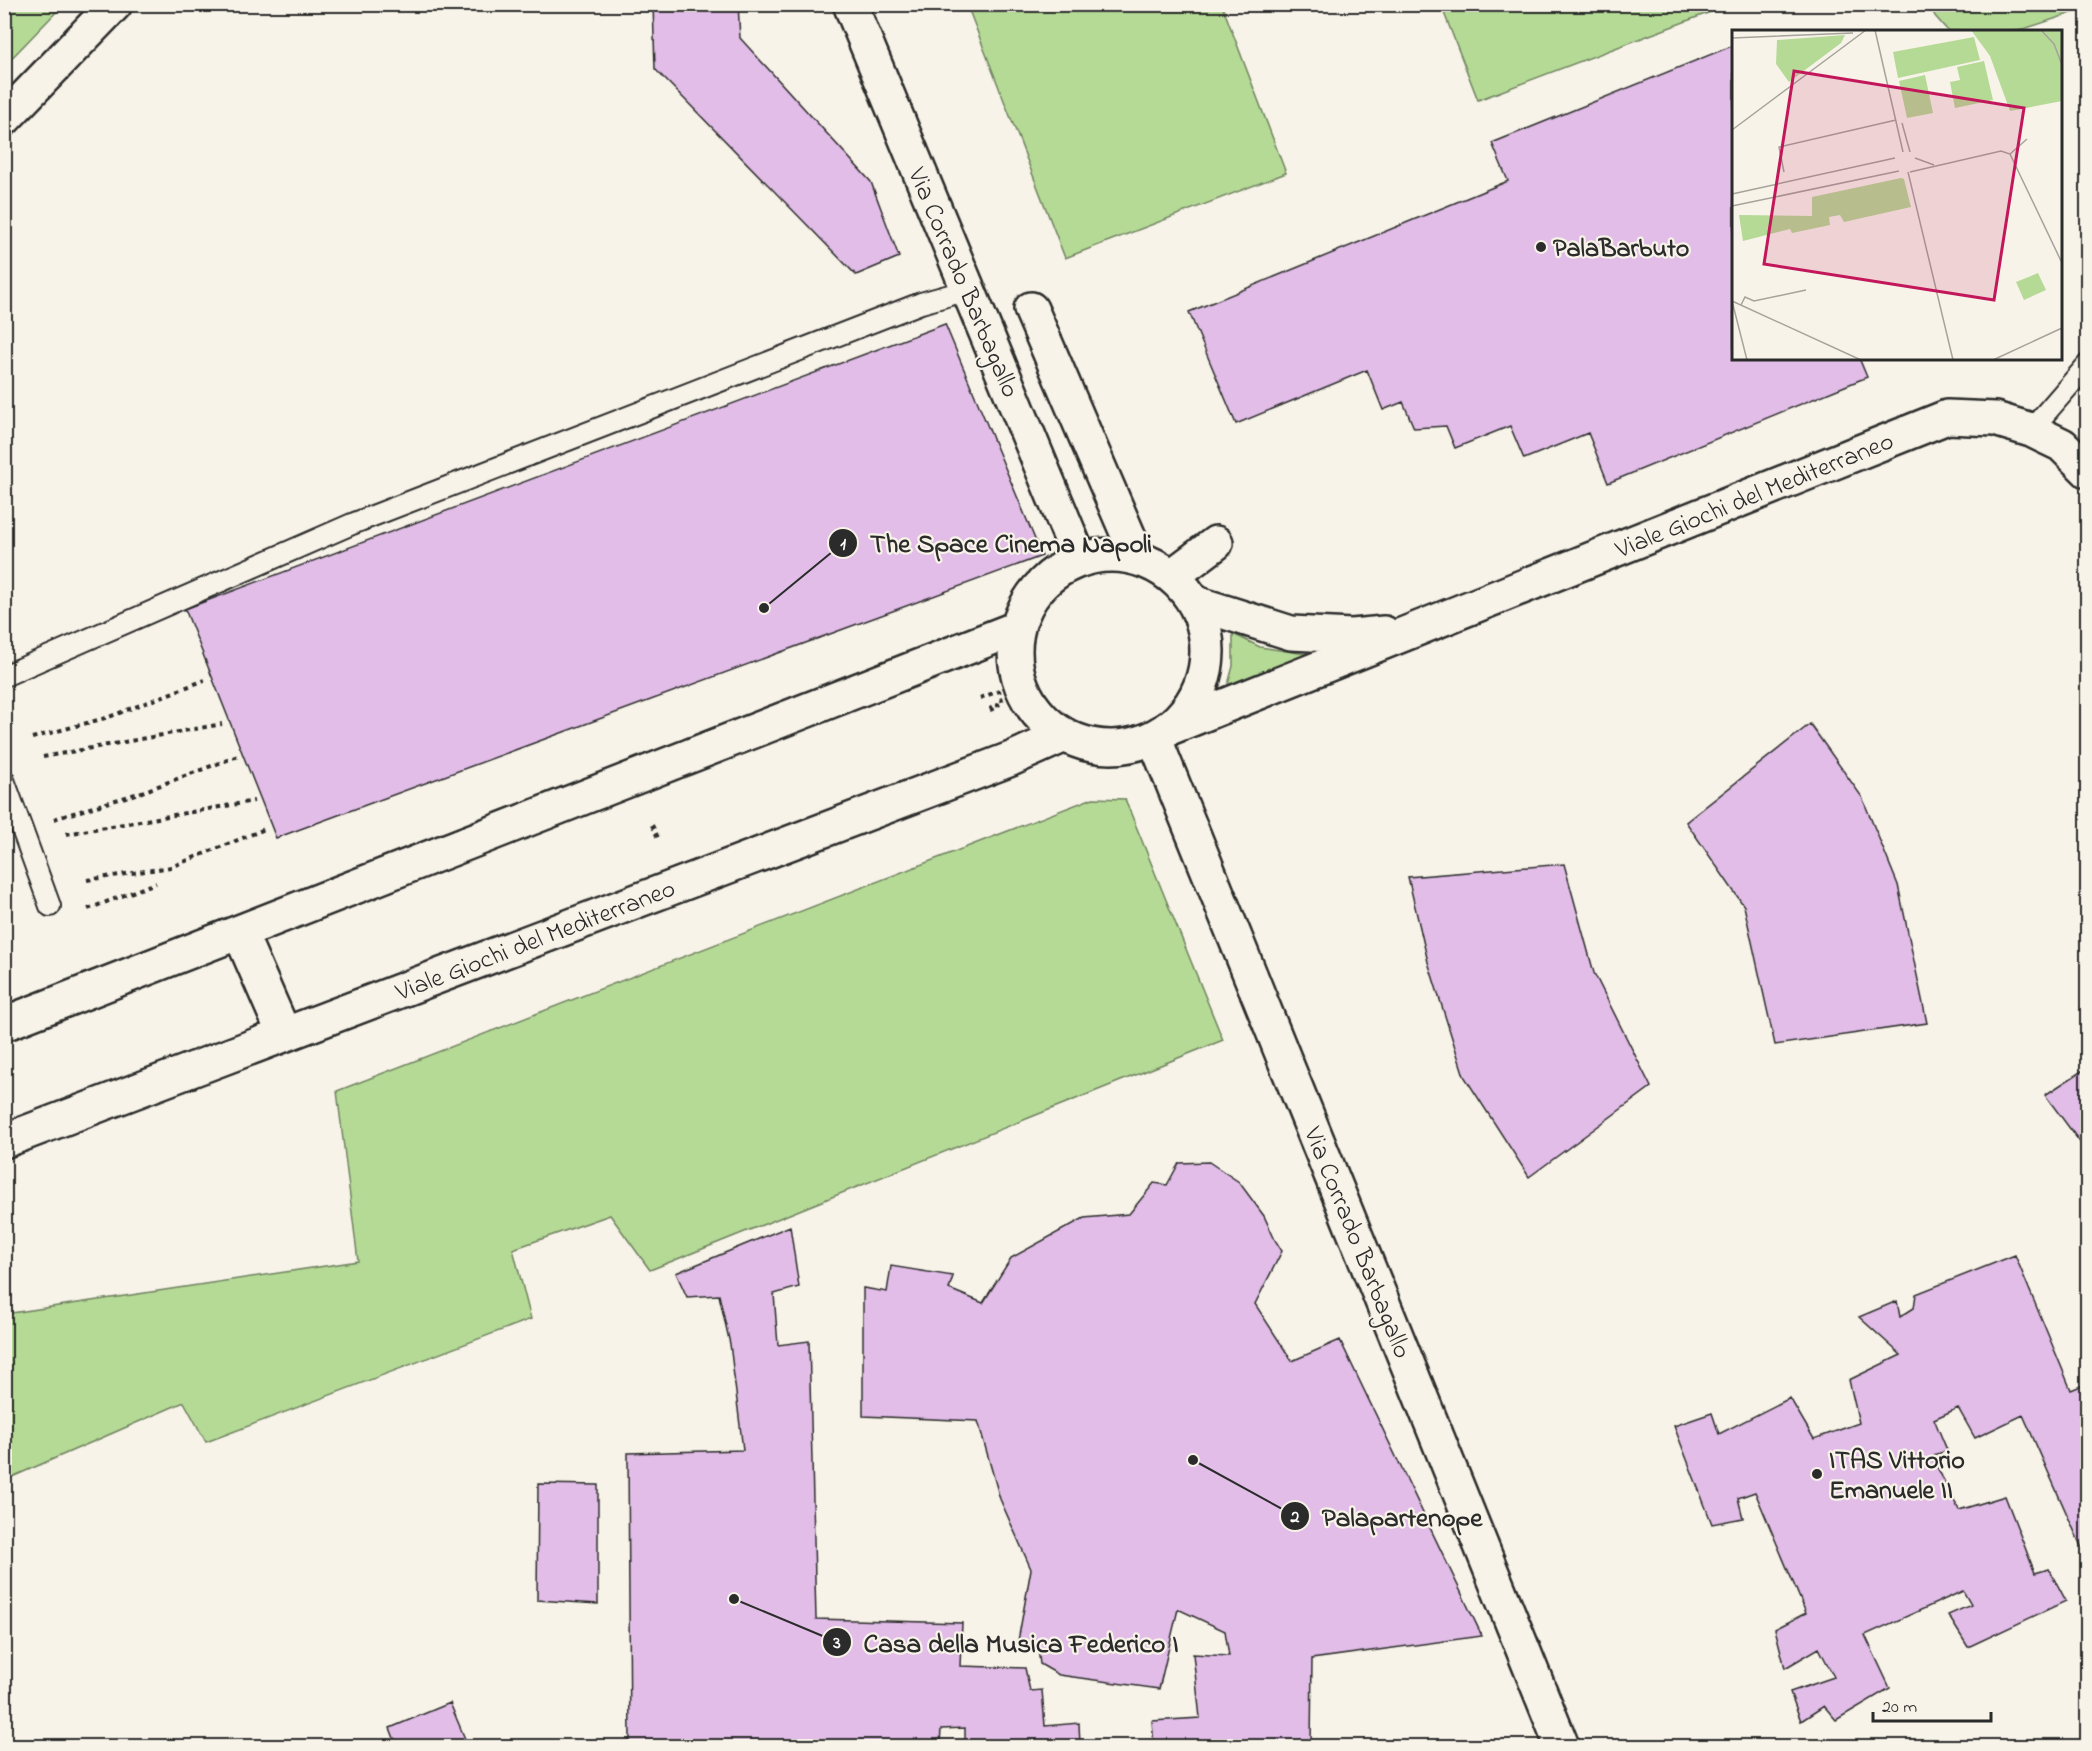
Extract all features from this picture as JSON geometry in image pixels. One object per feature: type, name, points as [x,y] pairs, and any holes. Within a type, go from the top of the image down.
[{"type":"main road","points":[[4,119],[115,4]]},
{"type":"main road","name":"Via Corrado Barbagallo","points":[[850,4],[1080,560]]},
{"type":"main road","points":[[1031,309],[1138,558]]},
{"type":"main road","name":"Viale Giochi del Mediterraneo","points":[[1161,733],[1947,417],[1995,419],[2031,430],[2062,445],[2088,471]]},
{"type":"main road","points":[[1172,576],[1216,543]]},
{"type":"main road","points":[[1109,555],[1138,558],[1172,576],[1196,603],[1207,637],[1206,672],[1192,704],[1161,733],[1125,746],[1094,746],[1065,735],[1040,716],[1023,690],[1015,660],[1017,628],[1030,599],[1052,575],[1080,560],[1109,555]]},
{"type":"main road","name":"Viale Giochi del Mediterraneo","points":[[1196,603],[1292,633],[1352,636],[1415,629]]},
{"type":"main road","points":[[4,1024],[1017,628]]},
{"type":"main road","name":"Via Corrado Barbagallo","points":[[1161,733],[1562,1746]]},
{"type":"main road","name":"Viale Giochi del Mediterraneo","points":[[4,1141],[1030,751],[1065,735]]},
{"type":"main road","points":[[240,933],[284,1034]]},
{"type":"lane","points":[[4,676],[352,524],[921,303],[968,290]]},
{"type":"lane","points":[[2031,430],[2088,364]]},
{"type":"lane","points":[[4,780],[50,906]]},
{"type":"path","points":[[32,738],[109,717],[205,680]]},
{"type":"path","points":[[980,698],[999,691],[1003,703],[991,708],[993,712]]},
{"type":"path","points":[[43,757],[222,724]]},
{"type":"path","points":[[54,819],[142,792],[237,756]]},
{"type":"path","points":[[66,834],[254,801]]},
{"type":"path","points":[[652,825],[658,840]]},
{"type":"path","points":[[87,880],[171,867],[265,829]]},
{"type":"path","points":[[88,909],[156,883]]},
{"type":"green space","points":[[2087,4],[2087,8],[2021,30],[1947,30],[1935,16],[1930,5]]},
{"type":"green space","points":[[4,5],[63,5],[5,65]]},
{"type":"green space","points":[[967,5],[1222,5],[1286,173],[1065,258]]},
{"type":"green space","points":[[1441,5],[1729,5],[1478,100]]},
{"type":"green space","points":[[1233,634],[1260,647],[1325,657],[1225,696],[1233,666]]},
{"type":"green space","points":[[1093,798],[1125,799],[1223,1040],[650,1270],[610,1215],[513,1249],[531,1319],[206,1442],[184,1402],[5,1480],[5,1314],[358,1261],[337,1091]]},
{"type":"building","points":[[653,4],[738,4],[740,38],[871,182],[899,257],[856,275],[655,69]]},
{"type":"building","name":"PalaBarbuto","points":[[1732,46],[1732,360],[1860,360],[1867,377],[1608,483],[1588,433],[1524,459],[1510,426],[1455,448],[1446,426],[1414,428],[1403,402],[1383,410],[1367,370],[1236,424],[1189,312],[1508,181],[1492,143]]},
{"type":"building","points":[[945,324],[1042,556],[276,838],[185,609]]},
{"type":"building","points":[[1810,724],[1862,797],[1898,885],[1927,1023],[1775,1045],[1744,906],[1686,822]]},
{"type":"building","points":[[1564,864],[1594,973],[1651,1087],[1529,1177],[1464,1076],[1428,962],[1408,877]]},
{"type":"building","points":[[2088,1067],[2088,1153],[2045,1095]]},
{"type":"building","points":[[1209,1162],[1239,1182],[1264,1216],[1282,1251],[1255,1304],[1292,1361],[1340,1340],[1482,1636],[1312,1659],[1311,1746],[1154,1746],[1152,1721],[1200,1718],[1193,1654],[1229,1656],[1225,1631],[1178,1609],[1159,1689],[1059,1675],[1040,1664],[1038,1649],[1018,1641],[1031,1569],[1000,1499],[978,1421],[863,1416],[863,1288],[887,1292],[891,1266],[953,1276],[949,1289],[983,1303],[1011,1258],[1084,1218],[1129,1214],[1154,1183],[1167,1185],[1179,1163]]},
{"type":"building","points":[[790,1226],[799,1287],[774,1294],[778,1345],[809,1341],[816,1619],[962,1623],[960,1666],[1025,1668],[1030,1691],[1042,1690],[1045,1726],[1079,1723],[1080,1746],[965,1746],[965,1728],[941,1729],[940,1744],[630,1746],[628,1453],[743,1450],[730,1344],[719,1295],[687,1297],[676,1273]]},
{"type":"building","name":"ITAS Vittorio Emanuele II","points":[[2015,1255],[2071,1390],[2088,1383],[2088,1552],[2084,1553],[2023,1415],[1975,1438],[1958,1408],[1934,1419],[1947,1450],[1932,1457],[1959,1510],[2005,1496],[2035,1573],[2049,1569],[2066,1601],[1968,1647],[1948,1615],[1971,1605],[1963,1591],[1865,1635],[1890,1688],[1836,1720],[1824,1706],[1801,1721],[1790,1692],[1834,1677],[1819,1648],[1785,1668],[1775,1629],[1806,1613],[1755,1492],[1738,1498],[1743,1518],[1712,1524],[1674,1426],[1712,1413],[1719,1434],[1790,1398],[1814,1439],[1859,1423],[1849,1380],[1901,1355],[1859,1317],[1897,1301],[1900,1317],[1914,1308],[1916,1294]]},
{"type":"building","points":[[538,1484],[598,1485],[598,1604],[537,1600]]},
{"type":"building","points":[[450,1703],[468,1746],[397,1746],[390,1728]]},
{"type":"place","name":"PalaBarbuto","points":[[1541,247]]},
{"type":"place","name":"The Space Cinema Napoli","points":[[764,608]]},
{"type":"place","name":"Palapartenope","points":[[1193,1460]]},
{"type":"place","name":"ITAS Vittorio Emanuele II","points":[[1817,1474]]},
{"type":"place","name":"Casa della Musica Federico I","points":[[734,1599]]}]
